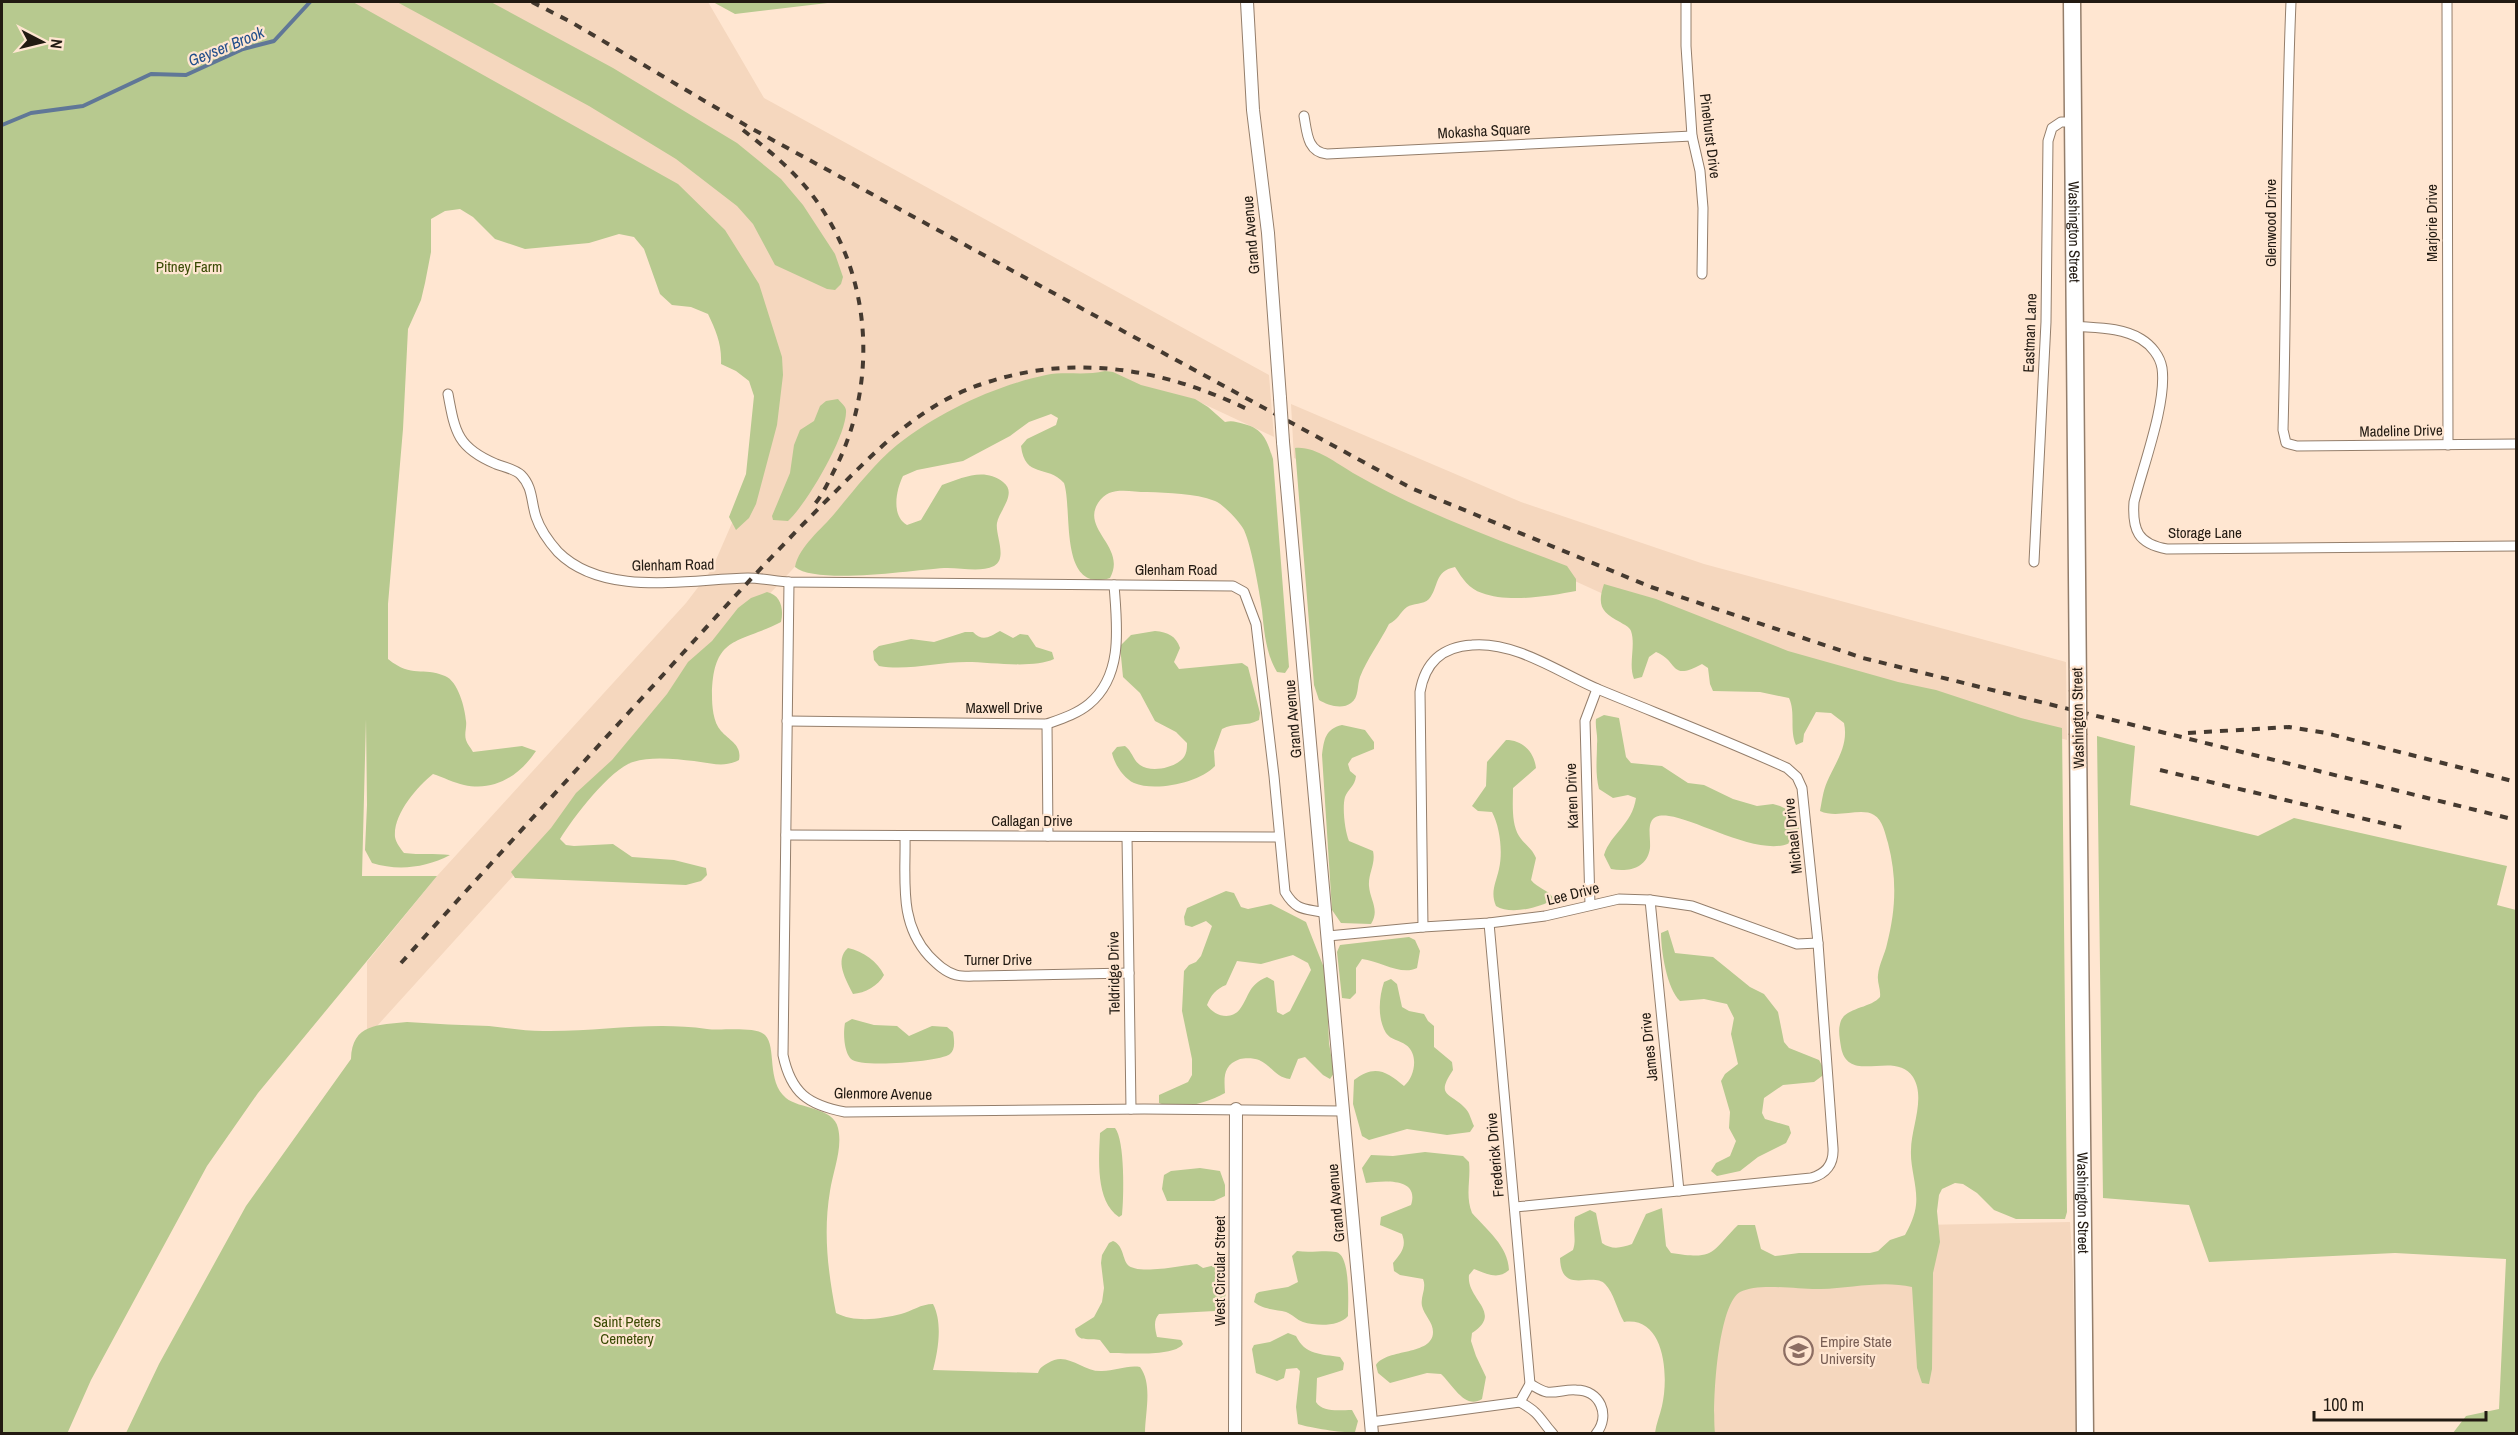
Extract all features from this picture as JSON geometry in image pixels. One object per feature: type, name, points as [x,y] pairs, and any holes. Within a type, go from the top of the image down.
[{"type":"highway","name":"Washington Street","points":[[2072,2],[2085,1434]]},
{"type":"street","name":"Grand Avenue","points":[[1247,2],[1253,110],[1268,233],[1283,442],[1372,1428]]},
{"type":"street","name":"Pinehurst Drive","points":[[1686,2],[1686,46],[1692,136],[1700,171],[1703,208],[1702,274]]},
{"type":"street","name":"Glenwood Drive","points":[[2286,443],[2283,430],[2286,315],[2286,123],[2291,2]]},
{"type":"street","name":"Marjorie Drive","points":[[2447,2],[2448,445]]},
{"type":"street","name":"Mokasha Square","points":[[1304,116],[1311,145],[1317,152],[1327,154],[1692,136]]},
{"type":"street","name":"Eastman Lane","points":[[2034,562],[2046,322],[2048,141],[2052,128],[2061,122],[2072,122]]},
{"type":"street","name":"Storage Lane","points":[[2074,326],[2120,330],[2141,339],[2154,351],[2162,366],[2157,414],[2134,502],[2133,515],[2135,528],[2142,540],[2154,547],[2178,549],[2517,546]]},
{"type":"street","name":"Glenham Road","points":[[448,394],[457,434],[466,448],[477,456],[519,473],[531,490],[536,518],[558,552],[592,574],[620,581],[640,583],[750,578],[789,582],[1233,586],[1244,592],[1256,624],[1285,892],[1299,909],[1326,913]]},
{"type":"street","name":"Madeline Drive","points":[[2286,443],[2297,446],[2373,447],[2517,444]]},
{"type":"street","name":"Glenmore Avenue","points":[[789,582],[783,1055],[787,1073],[796,1090],[818,1107],[845,1112],[1131,1109],[1342,1111]]},
{"type":"street","name":"Maxwell Drive","points":[[787,721],[1047,724],[1072,714],[1089,704],[1106,684],[1118,637],[1114,585]]},
{"type":"street","name":"Michael Drive","points":[[1423,927],[1420,692],[1423,675],[1433,660],[1450,649],[1472,644],[1496,646],[1518,653],[1597,689],[1774,762],[1787,768],[1797,777],[1805,799],[1818,943],[1833,1148],[1829,1166],[1821,1174],[1810,1178],[1515,1207]]},
{"type":"street","name":"Karen Drive","points":[[1590,905],[1585,721],[1597,689]]},
{"type":"street","points":[[1047,724],[1048,836]]},
{"type":"street","name":"Callagan Drive","points":[[786,835],[1279,837]]},
{"type":"street","name":"Turner Drive","points":[[905,836],[906,907],[909,926],[917,943],[939,966],[956,975],[979,976],[1129,973]]},
{"type":"street","name":"Teldridge Drive","points":[[1127,837],[1131,1109]]},
{"type":"street","name":"Lee Drive","points":[[1328,936],[1489,923],[1545,916],[1619,898],[1692,906],[1797,944],[1818,943]]},
{"type":"street","name":"James Drive","points":[[1650,900],[1679,1191]]},
{"type":"street","name":"Frederick Drive","points":[[1489,923],[1530,1384]]},
{"type":"street","name":"West Circular Street","points":[[1235,1434],[1236,1109]]},
{"type":"street","points":[[1520,1402],[1530,1384],[1544,1392],[1560,1393],[1576,1390],[1592,1393],[1601,1404],[1604,1416],[1601,1428],[1596,1434]]},
{"type":"street","points":[[1372,1428],[1520,1402],[1534,1410],[1553,1434]]},
{"type":"shaded area","points":[[302,2],[708,2],[764,98],[1269,375],[1274,437],[1193,399],[982,397],[930,422],[735,631],[367,1037],[367,962],[437,876],[686,603],[712,569],[755,470],[763,339],[708,234]]},
{"type":"shaded area","points":[[1291,404],[1521,502],[1704,564],[2066,662],[2067,740],[1741,657],[1509,551],[1294,458]]},
{"type":"shaded area","points":[[2070,1222],[2076,1433],[1709,1433],[1708,1270],[1924,1266],[1921,1225]]},
{"type":"green space","name":"Pitney Farm","points":[[2,2],[353,2],[678,184],[725,230],[759,284],[782,357],[783,375],[777,425],[756,504],[749,518],[736,530],[729,517],[746,474],[754,396],[749,381],[736,371],[721,364],[716,332],[708,314],[691,307],[672,305],[660,294],[644,249],[634,237],[619,234],[589,243],[525,249],[495,239],[473,217],[460,209],[445,211],[431,219],[431,252],[425,283],[421,300],[408,329],[403,429],[388,604],[388,659],[404,669],[437,673],[454,683],[465,716],[465,738],[473,752],[522,746],[536,751],[530,760],[514,774],[496,784],[475,787],[433,774],[413,794],[402,810],[395,828],[395,837],[404,853],[450,855],[431,863],[411,867],[392,867],[372,863],[365,850],[366,719],[362,876],[437,876],[258,1093],[207,1166],[91,1380],[67,1434],[2,1433]]},
{"type":"green space","points":[[397,2],[491,2],[613,68],[737,143],[781,179],[803,205],[835,254],[843,277],[841,284],[835,290],[827,289],[775,265],[753,224],[737,206],[676,159],[589,106]]},
{"type":"green space","points":[[713,2],[836,2],[735,14]]},
{"type":"green space","points":[[1113,372],[1141,385],[1195,399],[1225,422],[1251,426],[1264,437],[1273,459],[1289,667],[1285,673],[1277,672],[1268,650],[1255,569],[1244,530],[1231,514],[1215,501],[1199,496],[1173,493],[1120,491],[1108,494],[1098,503],[1094,513],[1095,522],[1113,557],[1114,567],[1110,578],[1093,580],[1082,574],[1075,562],[1071,547],[1064,483],[1057,477],[1027,463],[1021,446],[1027,439],[1056,425],[1058,418],[1051,414],[1029,422],[1010,436],[963,461],[917,470],[903,476],[896,502],[899,516],[907,525],[921,520],[942,485],[973,475],[988,475],[1003,482],[1009,491],[997,523],[1001,552],[994,566],[982,569],[944,568],[843,576],[806,572],[795,567],[806,545],[889,452],[913,433],[949,411],[1007,386],[1046,375]]},
{"type":"green space","points":[[838,399],[846,410],[845,421],[833,451],[815,485],[788,521],[773,520],[772,516],[790,473],[794,445],[800,430],[814,421],[820,406],[826,401]]},
{"type":"green space","points":[[1295,448],[1318,452],[1379,487],[1431,512],[1567,566],[1576,579],[1576,591],[1529,598],[1492,596],[1473,589],[1455,567],[1448,569],[1440,576],[1429,599],[1407,607],[1389,624],[1363,670],[1354,701],[1339,706],[1322,702],[1319,700],[1314,685]]},
{"type":"green space","points":[[1604,584],[1656,599],[1788,651],[1898,682],[1936,690],[2021,718],[2062,728],[2067,1212],[2065,1219],[2016,1219],[1994,1210],[1977,1193],[1963,1184],[1955,1183],[1942,1189],[1937,1211],[1940,1242],[1933,1273],[1932,1369],[1929,1384],[1922,1383],[1917,1368],[1912,1287],[1878,1284],[1821,1289],[1758,1287],[1740,1292],[1732,1301],[1726,1316],[1718,1358],[1714,1402],[1715,1433],[1655,1433],[1662,1406],[1665,1379],[1661,1350],[1656,1338],[1648,1328],[1638,1323],[1624,1322],[1605,1284],[1593,1280],[1571,1279],[1562,1269],[1560,1258],[1573,1250],[1574,1246],[1575,1217],[1590,1210],[1596,1213],[1602,1243],[1609,1247],[1632,1244],[1646,1214],[1662,1208],[1666,1246],[1671,1253],[1705,1255],[1716,1248],[1738,1225],[1755,1225],[1761,1249],[1775,1256],[1799,1253],[1878,1251],[1890,1240],[1905,1235],[1915,1213],[1916,1205],[1911,1150],[1918,1104],[1917,1085],[1905,1069],[1895,1066],[1853,1064],[1845,1058],[1840,1041],[1839,1030],[1842,1018],[1880,997],[1878,975],[1894,906],[1893,869],[1888,843],[1880,820],[1869,813],[1834,814],[1820,811],[1826,785],[1843,747],[1844,723],[1831,713],[1816,712],[1804,734],[1803,742],[1796,745],[1789,698],[1760,692],[1713,691],[1708,668],[1702,664],[1684,671],[1679,670],[1656,652],[1649,657],[1642,677],[1634,679],[1631,631],[1608,615],[1602,607],[1601,597]]},
{"type":"green space","points":[[767,592],[776,596],[780,603],[781,622],[731,644],[717,661],[713,676],[712,699],[715,719],[721,731],[737,747],[739,760],[723,764],[664,758],[633,762],[624,766],[603,784],[560,839],[566,845],[574,846],[613,844],[632,857],[674,860],[706,868],[707,875],[701,881],[686,885],[515,878],[511,872],[551,828],[576,793],[612,760],[667,694],[688,662],[712,641],[738,608],[751,598]]},
{"type":"green space","points":[[1000,631],[1013,638],[1020,634],[1028,635],[1036,647],[1052,652],[1054,659],[1035,664],[956,662],[912,667],[879,666],[874,660],[873,651],[879,646],[911,639],[934,642],[965,632],[973,632],[983,638]]},
{"type":"green space","points":[[1155,631],[1164,632],[1176,640],[1180,648],[1174,662],[1179,669],[1242,663],[1248,667],[1260,713],[1259,720],[1222,729],[1214,751],[1215,766],[1208,772],[1188,781],[1153,787],[1134,783],[1126,778],[1112,753],[1117,747],[1125,746],[1140,765],[1157,769],[1175,764],[1186,753],[1187,743],[1176,732],[1155,721],[1140,693],[1123,677],[1120,646],[1131,635]]},
{"type":"green space","points":[[1604,715],[1619,718],[1626,757],[1631,763],[1662,766],[1688,783],[1704,785],[1733,799],[1757,806],[1773,804],[1780,806],[1788,810],[1798,822],[1797,838],[1785,845],[1753,844],[1682,819],[1669,816],[1655,817],[1650,825],[1650,848],[1645,861],[1636,868],[1611,869],[1604,855],[1607,847],[1630,815],[1636,798],[1628,795],[1613,798],[1599,789],[1596,719]]},
{"type":"green space","points":[[1342,725],[1365,730],[1374,742],[1374,749],[1352,758],[1348,764],[1350,771],[1356,776],[1345,797],[1344,807],[1349,841],[1373,851],[1374,860],[1369,886],[1375,914],[1371,924],[1341,923],[1332,910],[1322,755],[1329,732]]},
{"type":"green space","points":[[2097,736],[2135,746],[2130,805],[2258,836],[2294,818],[2507,866],[2497,905],[2516,910],[2516,1433],[2453,1433],[2466,1416],[2499,1409],[2506,1259],[2395,1253],[2209,1262],[2189,1205],[2103,1198]]},
{"type":"green space","points":[[1506,740],[1522,744],[1533,756],[1535,762],[1536,768],[1513,788],[1514,819],[1516,831],[1536,858],[1531,880],[1554,899],[1533,908],[1517,910],[1502,909],[1496,906],[1494,892],[1501,847],[1499,832],[1492,812],[1478,811],[1472,806],[1486,786],[1487,762]]},
{"type":"green space","points":[[1226,891],[1234,893],[1241,907],[1248,909],[1271,904],[1306,922],[1326,973],[1329,1043],[1334,1073],[1330,1079],[1305,1057],[1298,1059],[1290,1079],[1277,1074],[1259,1060],[1242,1059],[1230,1065],[1226,1072],[1225,1093],[1193,1105],[1175,1106],[1159,1103],[1159,1095],[1188,1082],[1192,1075],[1192,1059],[1182,1011],[1184,971],[1201,956],[1212,926],[1206,921],[1192,927],[1185,925],[1184,917],[1187,908]],"holes":[[[1293,955],[1308,963],[1311,970],[1290,1011],[1283,1015],[1277,1012],[1274,981],[1267,977],[1256,983],[1240,1009],[1232,1015],[1223,1016],[1214,1012],[1207,1005],[1214,993],[1226,985],[1237,961],[1261,964]]]},
{"type":"green space","points":[[1668,930],[1675,953],[1713,957],[1750,987],[1764,994],[1778,1012],[1784,1042],[1789,1048],[1819,1060],[1826,1073],[1814,1082],[1783,1085],[1764,1098],[1762,1113],[1765,1119],[1789,1126],[1791,1133],[1786,1143],[1758,1157],[1740,1171],[1717,1176],[1711,1171],[1716,1163],[1730,1156],[1736,1141],[1729,1128],[1730,1112],[1721,1081],[1725,1074],[1738,1064],[1731,1034],[1734,1018],[1727,1004],[1704,999],[1680,1001],[1675,995],[1668,979],[1662,950],[1661,933]]},
{"type":"green space","points":[[1409,937],[1415,940],[1420,951],[1417,968],[1397,969],[1362,959],[1356,968],[1356,993],[1350,999],[1342,998],[1337,952],[1340,945]]},
{"type":"green space","points":[[848,948],[869,958],[878,966],[884,975],[875,986],[853,994],[847,983],[842,964],[842,958]]},
{"type":"green space","points":[[1391,979],[1397,984],[1402,1007],[1424,1014],[1434,1026],[1434,1047],[1452,1062],[1453,1070],[1445,1085],[1445,1090],[1468,1112],[1474,1126],[1470,1132],[1447,1135],[1407,1129],[1369,1140],[1362,1136],[1353,1104],[1354,1080],[1368,1072],[1380,1071],[1392,1076],[1404,1086],[1411,1077],[1414,1066],[1410,1049],[1388,1035],[1381,1021],[1382,988],[1384,982]]},
{"type":"green space","points":[[852,1019],[874,1025],[897,1026],[909,1036],[932,1026],[947,1027],[953,1032],[953,1049],[950,1054],[931,1059],[883,1063],[857,1062],[849,1056],[845,1042],[845,1023]]},
{"type":"green space","name":"Saint Peters Cemetery","points":[[407,1022],[536,1031],[666,1026],[760,1032],[769,1040],[774,1074],[780,1091],[792,1102],[830,1116],[838,1128],[838,1151],[827,1222],[829,1267],[836,1313],[851,1318],[877,1319],[933,1304],[939,1328],[933,1370],[1038,1373],[1045,1365],[1062,1359],[1095,1370],[1140,1367],[1147,1390],[1145,1433],[126,1433],[159,1364],[246,1206],[351,1059],[356,1038],[369,1028]]},
{"type":"green space","points":[[1107,1128],[1115,1128],[1121,1144],[1123,1196],[1122,1215],[1119,1217],[1106,1201],[1100,1178],[1100,1133]]},
{"type":"green space","points":[[1425,1152],[1463,1156],[1469,1162],[1469,1200],[1472,1213],[1496,1239],[1508,1261],[1509,1270],[1501,1275],[1483,1273],[1474,1269],[1469,1275],[1470,1284],[1484,1312],[1485,1319],[1481,1326],[1472,1333],[1471,1341],[1486,1377],[1482,1399],[1476,1402],[1460,1395],[1441,1374],[1427,1373],[1390,1383],[1378,1373],[1376,1365],[1390,1356],[1426,1345],[1431,1340],[1433,1332],[1432,1325],[1422,1306],[1423,1279],[1400,1275],[1394,1271],[1393,1263],[1401,1253],[1403,1246],[1402,1234],[1380,1225],[1381,1217],[1411,1205],[1410,1189],[1398,1183],[1366,1183],[1362,1168],[1371,1155],[1393,1156]]},
{"type":"green space","points":[[1200,1168],[1220,1171],[1225,1185],[1225,1196],[1214,1201],[1167,1201],[1162,1189],[1164,1175],[1171,1171]]},
{"type":"green space","points":[[1113,1241],[1119,1245],[1127,1264],[1132,1267],[1149,1270],[1197,1264],[1203,1268],[1215,1265],[1224,1269],[1226,1290],[1219,1310],[1159,1314],[1155,1322],[1157,1337],[1181,1340],[1183,1344],[1178,1348],[1160,1353],[1110,1353],[1100,1340],[1078,1337],[1075,1329],[1094,1317],[1102,1302],[1104,1288],[1102,1255],[1109,1243]]},
{"type":"green space","points":[[1297,1251],[1332,1251],[1341,1255],[1346,1270],[1348,1291],[1348,1316],[1344,1320],[1327,1325],[1308,1323],[1286,1312],[1266,1308],[1254,1302],[1259,1292],[1288,1287],[1298,1282],[1292,1256]]},
{"type":"green space","points":[[1288,1333],[1296,1336],[1309,1350],[1340,1357],[1344,1363],[1343,1370],[1317,1378],[1316,1402],[1327,1409],[1352,1410],[1358,1421],[1355,1432],[1326,1430],[1298,1424],[1296,1407],[1300,1371],[1297,1368],[1286,1369],[1284,1378],[1277,1381],[1256,1373],[1252,1349],[1254,1345],[1270,1342]]},
{"type":"waterway","name":"Geyser Brook","points":[[2,125],[31,113],[83,106],[151,74],[186,75],[243,49],[274,41],[310,2]]},
{"type":"railway","points":[[532,2],[571,22],[747,126],[1411,488],[1651,587],[1863,658],[2516,820]]},
{"type":"railway","points":[[743,130],[793,173],[818,203],[836,233],[849,265],[858,298],[863,332],[863,366],[858,400],[850,433],[837,465],[814,505]]},
{"type":"railway","points":[[401,963],[807,520],[899,431],[939,403],[985,383],[1019,374],[1086,367],[1151,375],[1216,395],[1247,409]]},
{"type":"railway","points":[[2188,733],[2289,727],[2326,733],[2516,782]]},
{"type":"railway","points":[[2160,770],[2407,829]]},
{"type":"place","name":"Empire State University","points":[[1799,1351]]}]
